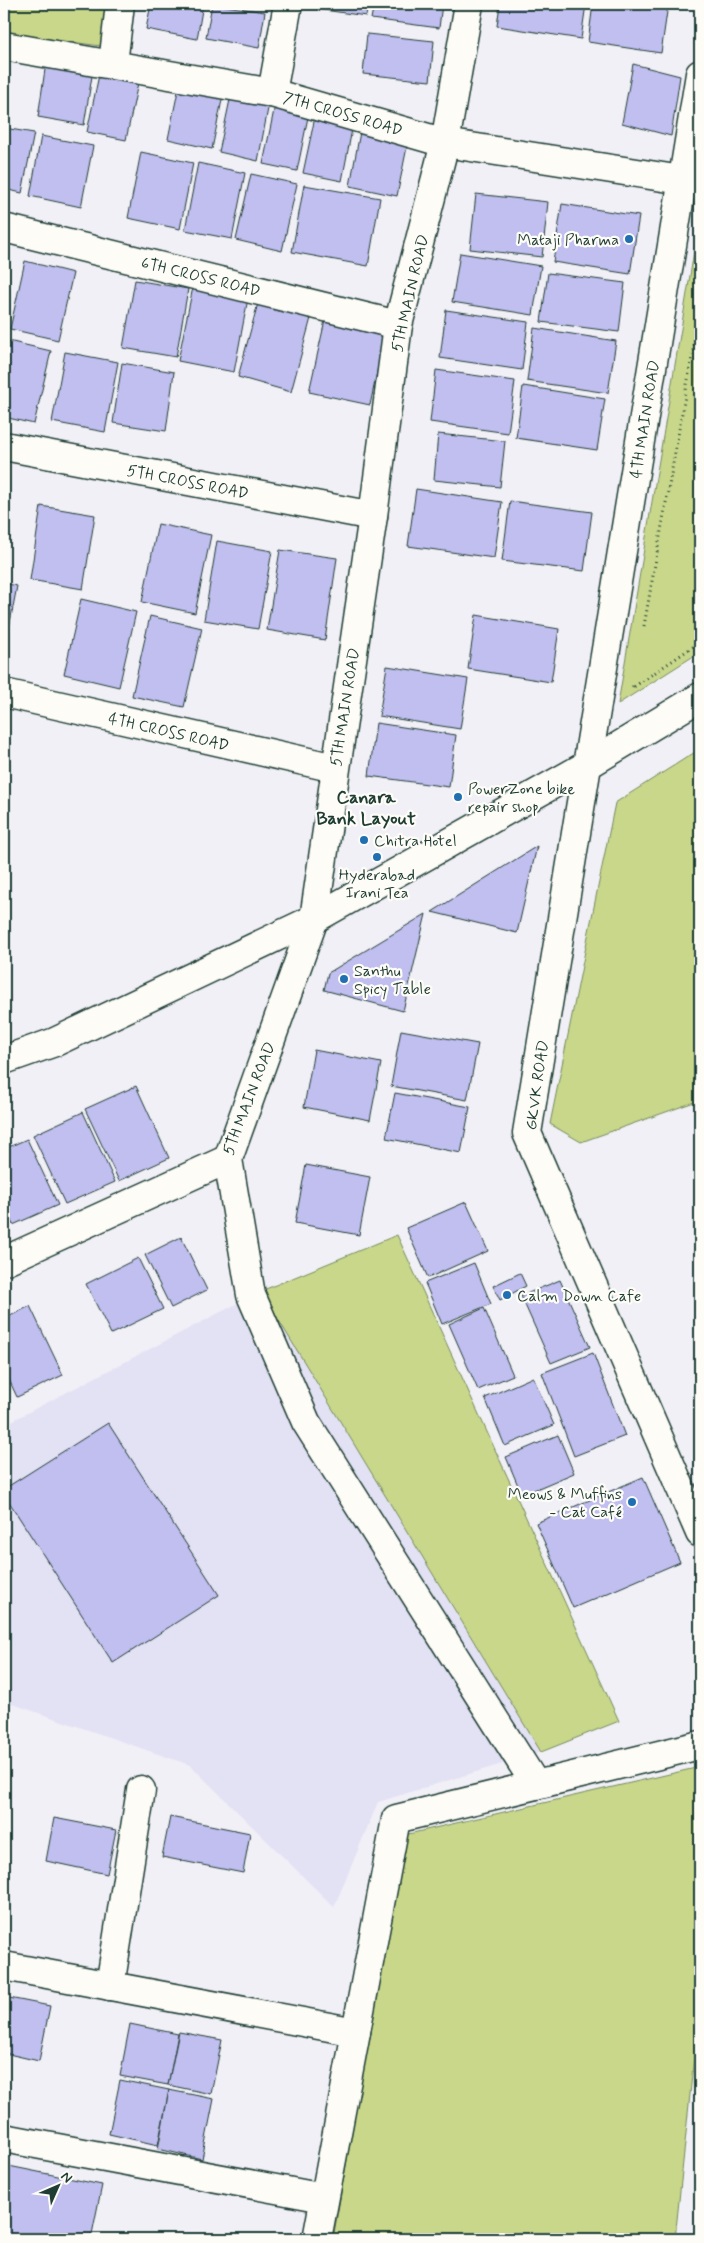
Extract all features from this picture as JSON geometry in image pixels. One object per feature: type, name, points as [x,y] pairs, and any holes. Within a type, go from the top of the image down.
[{"type":"street","points":[[113,64],[120,4]]},
{"type":"street","points":[[272,92],[288,4]]},
{"type":"street","name":"5TH MAIN ROAD","points":[[4,1261],[228,1159],[314,919],[373,516],[398,325],[445,142],[469,4]]},
{"type":"street","name":"7TH CROSS ROAD","points":[[4,46],[272,92],[445,142],[682,180]]},
{"type":"street","name":"4TH MAIN ROAD","points":[[589,764],[700,74]]},
{"type":"street","name":"6TH CROSS ROAD","points":[[4,228],[398,325]]},
{"type":"street","name":"5TH CROSS ROAD","points":[[4,446],[373,516]]},
{"type":"street","name":"4TH CROSS ROAD","points":[[4,693],[335,768]]},
{"type":"street","points":[[4,1060],[55,1042],[314,919],[589,764],[700,697]]},
{"type":"street","name":"GKVK ROAD","points":[[589,764],[527,1132],[700,1533]]},
{"type":"street","points":[[228,1159],[251,1295],[306,1422],[536,1785]]},
{"type":"street","points":[[317,2239],[396,1819],[700,1745]]},
{"type":"street","points":[[110,1986],[141,1790]]},
{"type":"street","points":[[4,1966],[356,2032]]},
{"type":"street","points":[[4,2138],[324,2198]]},
{"type":"path","points":[[643,630],[700,312]]},
{"type":"path","points":[[634,679],[632,688],[700,642]]},
{"type":"shaded area","points":[[261,1291],[541,1752],[378,1802],[334,1907],[190,1765],[4,1701],[4,1425]]},
{"type":"green space","points":[[4,4],[106,4],[101,46],[4,33]]},
{"type":"green space","points":[[700,216],[700,652],[618,704]]},
{"type":"green space","points":[[700,749],[700,1100],[581,1142],[550,1124],[615,803]]},
{"type":"green space","points":[[397,1235],[619,1721],[541,1752],[261,1291]]},
{"type":"green space","points":[[700,1767],[700,1998],[675,2239],[333,2239],[404,1835]]},
{"type":"building","points":[[151,4],[203,4],[197,39],[146,29]]},
{"type":"building","points":[[212,4],[265,12],[259,48],[206,38]]},
{"type":"building","points":[[317,4],[368,4],[366,16],[317,9]]},
{"type":"building","points":[[374,4],[442,4],[439,28],[371,19]]},
{"type":"building","points":[[500,4],[586,4],[581,39],[497,26]]},
{"type":"building","points":[[593,4],[668,5],[661,53],[588,42]]},
{"type":"building","points":[[367,34],[434,41],[430,81],[363,74]]},
{"type":"building","points":[[47,56],[94,64],[84,125],[38,117]]},
{"type":"building","points":[[633,64],[680,76],[671,136],[622,123]]},
{"type":"building","points":[[100,70],[139,78],[126,140],[87,132]]},
{"type":"building","points":[[180,81],[224,90],[212,149],[168,139]]},
{"type":"building","points":[[232,90],[270,98],[258,161],[219,152]]},
{"type":"building","points":[[275,105],[309,112],[297,171],[263,164]]},
{"type":"building","points":[[315,117],[353,124],[342,181],[303,173]]},
{"type":"building","points":[[4,128],[34,133],[22,193],[4,189]]},
{"type":"building","points":[[360,132],[408,142],[397,196],[350,186]]},
{"type":"building","points":[[41,136],[93,146],[81,207],[30,196]]},
{"type":"building","points":[[141,152],[193,163],[180,229],[128,218]]},
{"type":"building","points":[[198,163],[245,173],[232,239],[185,230]]},
{"type":"building","points":[[251,174],[297,184],[282,251],[236,240]]},
{"type":"building","points":[[304,185],[380,198],[368,266],[292,252]]},
{"type":"building","points":[[476,194],[548,202],[542,257],[470,249]]},
{"type":"building","points":[[562,204],[639,216],[630,274],[553,262]]},
{"type":"building","points":[[460,253],[541,266],[533,315],[452,302]]},
{"type":"building","points":[[25,261],[73,273],[58,340],[10,329]]},
{"type":"building","points":[[548,273],[625,283],[619,332],[541,322]]},
{"type":"building","points":[[135,280],[188,289],[176,357],[123,348]]},
{"type":"building","points":[[194,282],[249,293],[234,372],[178,361]]},
{"type":"building","points":[[258,303],[311,318],[291,392],[238,377]]},
{"type":"building","points":[[446,310],[528,322],[522,370],[440,358]]},
{"type":"building","points":[[326,316],[386,330],[370,405],[309,392]]},
{"type":"building","points":[[534,328],[616,341],[608,393],[527,381]]},
{"type":"building","points":[[4,340],[51,351],[34,424],[4,417]]},
{"type":"building","points":[[65,352],[118,362],[105,432],[52,422]]},
{"type":"building","points":[[122,363],[174,372],[166,431],[113,423]]},
{"type":"building","points":[[436,370],[515,381],[508,433],[430,422]]},
{"type":"building","points":[[523,386],[605,399],[597,450],[516,438]]},
{"type":"building","points":[[438,434],[505,441],[500,487],[434,480]]},
{"type":"building","points":[[416,489],[502,502],[494,558],[408,546]]},
{"type":"building","points":[[510,501],[592,512],[584,571],[502,561]]},
{"type":"building","points":[[41,506],[95,515],[83,589],[30,580]]},
{"type":"building","points":[[158,524],[211,535],[195,613],[142,602]]},
{"type":"building","points":[[217,541],[272,551],[258,629],[204,620]]},
{"type":"building","points":[[280,550],[337,558],[325,640],[267,630]]},
{"type":"building","points":[[4,583],[17,586],[4,654]]},
{"type":"building","points":[[81,599],[136,612],[119,687],[64,674]]},
{"type":"building","points":[[476,615],[559,629],[551,682],[468,669]]},
{"type":"building","points":[[150,616],[202,628],[184,707],[132,696]]},
{"type":"building","points":[[387,666],[468,679],[460,729],[379,716]]},
{"type":"building","points":[[376,723],[456,735],[449,787],[369,776]]},
{"type":"building","points":[[537,846],[517,933],[432,912]]},
{"type":"building","points":[[426,914],[403,1011],[324,990],[328,973]]},
{"type":"building","points":[[401,1030],[478,1044],[467,1100],[391,1086]]},
{"type":"building","points":[[314,1050],[381,1063],[370,1120],[304,1107]]},
{"type":"building","points":[[136,1086],[169,1158],[119,1181],[85,1109]]},
{"type":"building","points":[[395,1093],[470,1107],[461,1153],[386,1138]]},
{"type":"building","points":[[83,1112],[115,1182],[65,1204],[33,1135]]},
{"type":"building","points":[[27,1139],[58,1205],[13,1225],[4,1205],[4,1149]]},
{"type":"building","points":[[306,1165],[370,1177],[359,1235],[295,1223]]},
{"type":"building","points":[[466,1202],[488,1251],[428,1278],[406,1228]]},
{"type":"building","points":[[181,1237],[207,1290],[171,1308],[145,1255]]},
{"type":"building","points":[[138,1258],[163,1309],[111,1334],[86,1284]]},
{"type":"building","points":[[474,1263],[491,1304],[442,1324],[425,1283]]},
{"type":"building","points":[[520,1273],[526,1286],[500,1300],[493,1286]]},
{"type":"building","points":[[560,1280],[590,1347],[551,1363],[521,1296]]},
{"type":"building","points":[[30,1306],[63,1375],[17,1397],[4,1369],[4,1319]]},
{"type":"building","points":[[484,1308],[513,1375],[478,1390],[449,1324]]},
{"type":"building","points":[[593,1353],[625,1436],[574,1456],[542,1373]]},
{"type":"building","points":[[533,1377],[554,1425],[505,1446],[485,1398]]},
{"type":"building","points":[[4,1391],[9,1401],[4,1404]]},
{"type":"building","points":[[108,1423],[219,1595],[113,1663],[4,1494],[4,1489]]},
{"type":"building","points":[[558,1435],[574,1473],[522,1495],[506,1457]]},
{"type":"building","points":[[643,1477],[680,1562],[573,1608],[536,1523]]},
{"type":"building","points":[[170,1817],[250,1833],[243,1873],[162,1857]]},
{"type":"building","points":[[54,1818],[116,1830],[107,1874],[46,1861]]},
{"type":"building","points":[[4,1997],[50,2006],[39,2061],[4,2053]]},
{"type":"building","points":[[130,2024],[178,2034],[168,2085],[120,2076]]},
{"type":"building","points":[[179,2032],[222,2040],[211,2094],[168,2085]]},
{"type":"building","points":[[120,2080],[169,2090],[158,2145],[109,2134]]},
{"type":"building","points":[[169,2090],[214,2099],[202,2159],[158,2149]]},
{"type":"building","points":[[4,2165],[102,2185],[91,2239],[4,2239]]},
{"type":"place","name":"Mataji Pharma","points":[[629,239]]},
{"type":"place","name":"PowerZone bike repair shop","points":[[458,797]]},
{"type":"place","name":"Chitra Hotel","points":[[364,840]]},
{"type":"place","name":"Hyderabad Irani Tea","points":[[377,857]]},
{"type":"place","name":"Santhu Spicy Table","points":[[344,979]]},
{"type":"place","name":"Calm Down Cafe","points":[[507,1295]]},
{"type":"place","name":"Meows & Muffins - Cat Café","points":[[632,1502]]},
{"type":"district","name":"Canara Bank Layout","points":[[366,808]]}]
